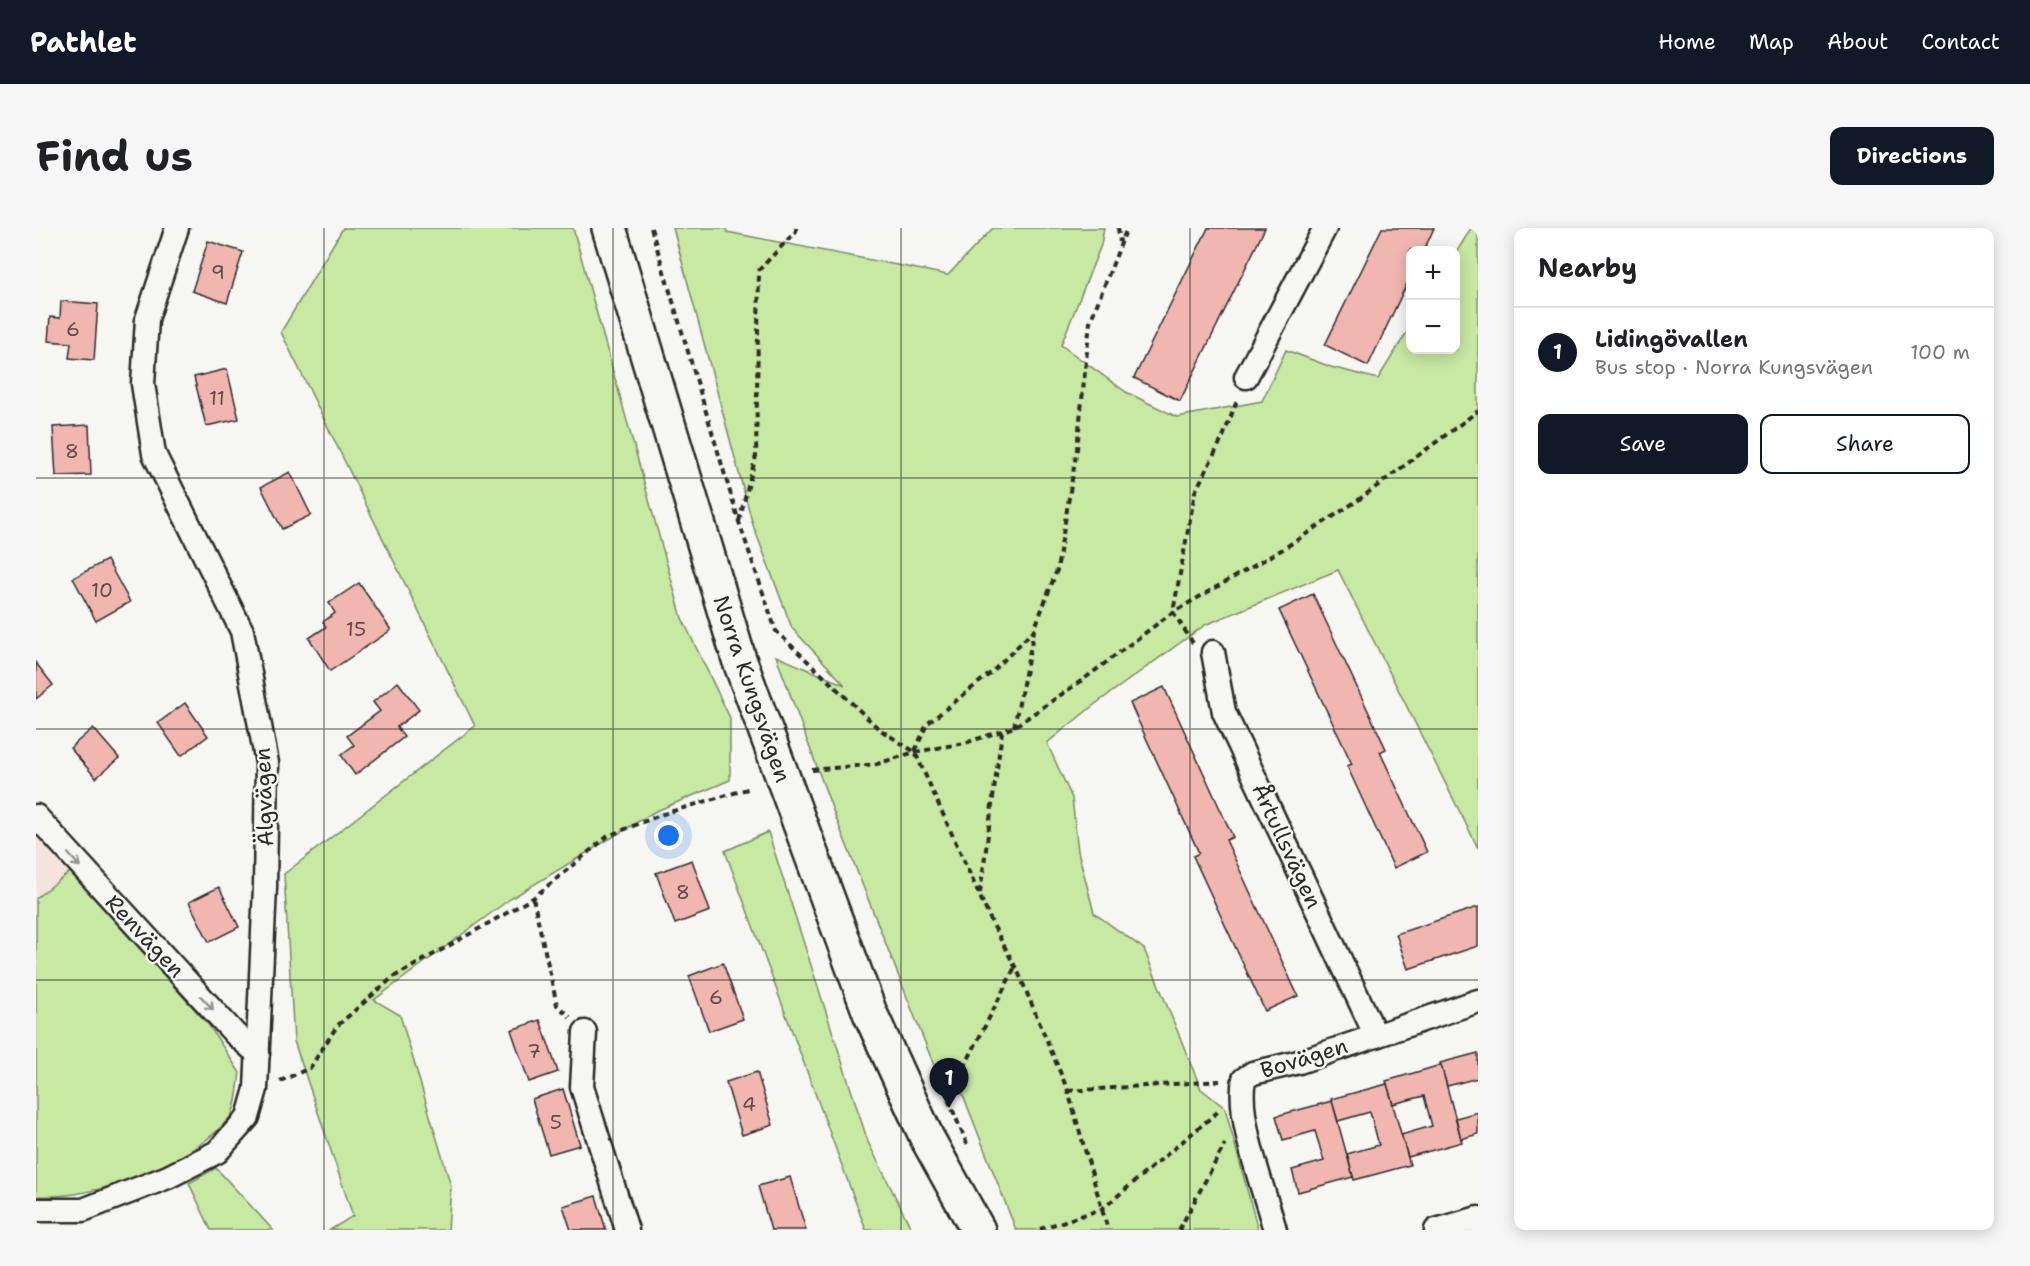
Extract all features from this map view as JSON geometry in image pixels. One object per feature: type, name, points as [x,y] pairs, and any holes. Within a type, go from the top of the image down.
[{"type":"main road","name":"Norra Kungsvägen","points":[[609,228],[739,659],[870,1013],[927,1138],[978,1230]]},
{"type":"main road","name":"Norra Kungsvägen","points":[[927,1138],[957,1230]]},
{"type":"street","name":"Älgvägen","points":[[36,1210],[83,1210],[168,1177],[217,1152],[248,1117],[256,1089],[267,763],[242,631],[154,454],[143,384],[147,319],[177,228]]},
{"type":"street","points":[[1246,377],[1325,228]]},
{"type":"street","name":"Årtullsvägen","points":[[1213,652],[1224,712],[1376,1036]]},
{"type":"street","name":"Renvägen","points":[[36,816],[235,1034],[258,1054]]},
{"type":"street","name":"Bovägen","points":[[1275,1230],[1243,1093],[1253,1073],[1299,1062],[1478,1001]]},
{"type":"street","points":[[585,1032],[582,1087],[627,1230]]},
{"type":"street","points":[[1436,1230],[1478,1218]]},
{"type":"path","points":[[651,228],[739,522],[776,631],[879,729],[915,752],[1015,967],[1068,1091],[1108,1230]]},
{"type":"path","points":[[739,522],[756,456],[759,270],[796,231],[796,228]]},
{"type":"path","points":[[1118,228],[1120,243]]},
{"type":"path","points":[[1014,727],[1034,630],[1057,570],[1077,449],[1090,322],[1127,228]]},
{"type":"path","points":[[1213,652],[1190,641],[1173,612],[1195,492],[1223,437],[1246,377]]},
{"type":"path","points":[[808,771],[878,764],[915,752],[965,743],[1014,727],[1084,679],[1173,612],[1283,549],[1357,501],[1478,411]]},
{"type":"path","points":[[915,752],[927,724],[992,672],[1034,630]]},
{"type":"path","points":[[980,895],[1000,733]]},
{"type":"path","points":[[256,1089],[310,1068],[337,1026],[392,978],[533,898],[608,836],[663,814],[751,788]]},
{"type":"path","points":[[533,898],[557,1005],[585,1032]]},
{"type":"path","points":[[969,1149],[948,1099],[1015,967]]},
{"type":"path","points":[[1068,1091],[1243,1093]]},
{"type":"path","points":[[1040,1229],[1102,1209],[1243,1093]]},
{"type":"path","points":[[1179,1230],[1243,1093]]},
{"type":"shaded area","points":[[36,834],[70,872],[36,898]]},
{"type":"green space","points":[[343,228],[573,228],[682,618],[730,718],[730,780],[654,812],[510,899],[374,1000],[400,1015],[451,1186],[448,1230],[330,1230],[353,1216],[294,1041],[284,874],[475,726],[281,332]]},
{"type":"green space","points":[[673,228],[726,228],[727,232],[948,275],[993,228],[1104,228],[1101,245],[1061,345],[1126,392],[1177,417],[1262,401],[1286,350],[1331,367],[1378,379],[1406,334],[1406,354],[1460,354],[1460,246],[1471,228],[1478,228],[1478,848],[1338,570],[1205,625],[1094,705],[1047,743],[1072,798],[1078,851],[1094,913],[1144,949],[1201,1089],[1225,1108],[1258,1230],[1016,1230],[954,1072],[939,1078],[832,808],[776,656],[845,685],[792,628],[753,525]]},
{"type":"green space","points":[[768,832],[868,1142],[912,1230],[866,1230],[725,851]]},
{"type":"green space","points":[[70,872],[208,1024],[240,1073],[236,1102],[230,1117],[192,1150],[141,1176],[113,1185],[59,1196],[36,1196],[36,898]]},
{"type":"green space","points":[[216,1168],[273,1230],[211,1230],[189,1183]]},
{"type":"building","points":[[1208,228],[1265,228],[1180,401],[1134,378]]},
{"type":"building","points":[[1382,228],[1434,228],[1426,246],[1406,246],[1406,285],[1368,366],[1325,345]]},
{"type":"building","points":[[208,241],[243,252],[227,303],[192,291]]},
{"type":"building","points":[[61,301],[98,304],[94,360],[69,358],[71,343],[48,341],[50,317],[60,318]]},
{"type":"building","points":[[227,369],[239,419],[206,426],[194,377]]},
{"type":"building","points":[[89,425],[91,475],[56,476],[53,427]]},
{"type":"building","points":[[290,472],[311,515],[282,529],[261,487]]},
{"type":"building","points":[[107,560],[130,602],[96,621],[73,578]]},
{"type":"building","points":[[359,583],[391,630],[330,671],[309,638],[326,627],[323,622],[335,613],[329,603]]},
{"type":"building","points":[[1313,594],[1386,749],[1380,752],[1427,852],[1394,868],[1347,766],[1352,764],[1279,610]]},
{"type":"building","points":[[36,663],[53,685],[36,699]]},
{"type":"building","points":[[398,682],[419,710],[397,727],[404,737],[355,775],[341,755],[354,745],[347,736],[380,711],[373,702]]},
{"type":"building","points":[[1164,687],[1233,837],[1226,840],[1298,996],[1265,1011],[1193,856],[1199,853],[1130,703]]},
{"type":"building","points":[[185,703],[208,736],[181,756],[158,723]]},
{"type":"building","points":[[93,728],[119,758],[96,778],[70,748]]},
{"type":"building","points":[[692,860],[710,911],[675,924],[656,873]]},
{"type":"building","points":[[219,887],[239,927],[209,942],[189,902]]},
{"type":"building","points":[[1478,907],[1478,946],[1408,969],[1396,934]]},
{"type":"building","points":[[723,963],[743,1019],[709,1031],[689,976]]},
{"type":"building","points":[[540,1020],[558,1072],[529,1082],[511,1030]]},
{"type":"building","points":[[1478,1053],[1478,1078],[1447,1086],[1440,1063]]},
{"type":"building","points":[[1441,1065],[1462,1142],[1408,1157],[1401,1135],[1432,1126],[1424,1096],[1393,1104],[1386,1081]]},
{"type":"building","points":[[757,1072],[773,1125],[742,1135],[726,1082]]},
{"type":"building","points":[[1387,1084],[1410,1165],[1354,1180],[1347,1154],[1379,1145],[1370,1112],[1338,1121],[1331,1099]]},
{"type":"building","points":[[563,1089],[580,1145],[549,1154],[532,1099]]},
{"type":"building","points":[[1332,1101],[1353,1177],[1298,1192],[1292,1170],[1324,1161],[1315,1131],[1283,1140],[1276,1116]]},
{"type":"building","points":[[1478,1112],[1478,1134],[1461,1139],[1456,1118]]},
{"type":"building","points":[[790,1177],[806,1230],[771,1230],[758,1186]]},
{"type":"building","points":[[596,1196],[606,1230],[571,1230],[563,1206]]},
{"type":"place","name":"Lidingövallen","points":[[949,1108]]}]
